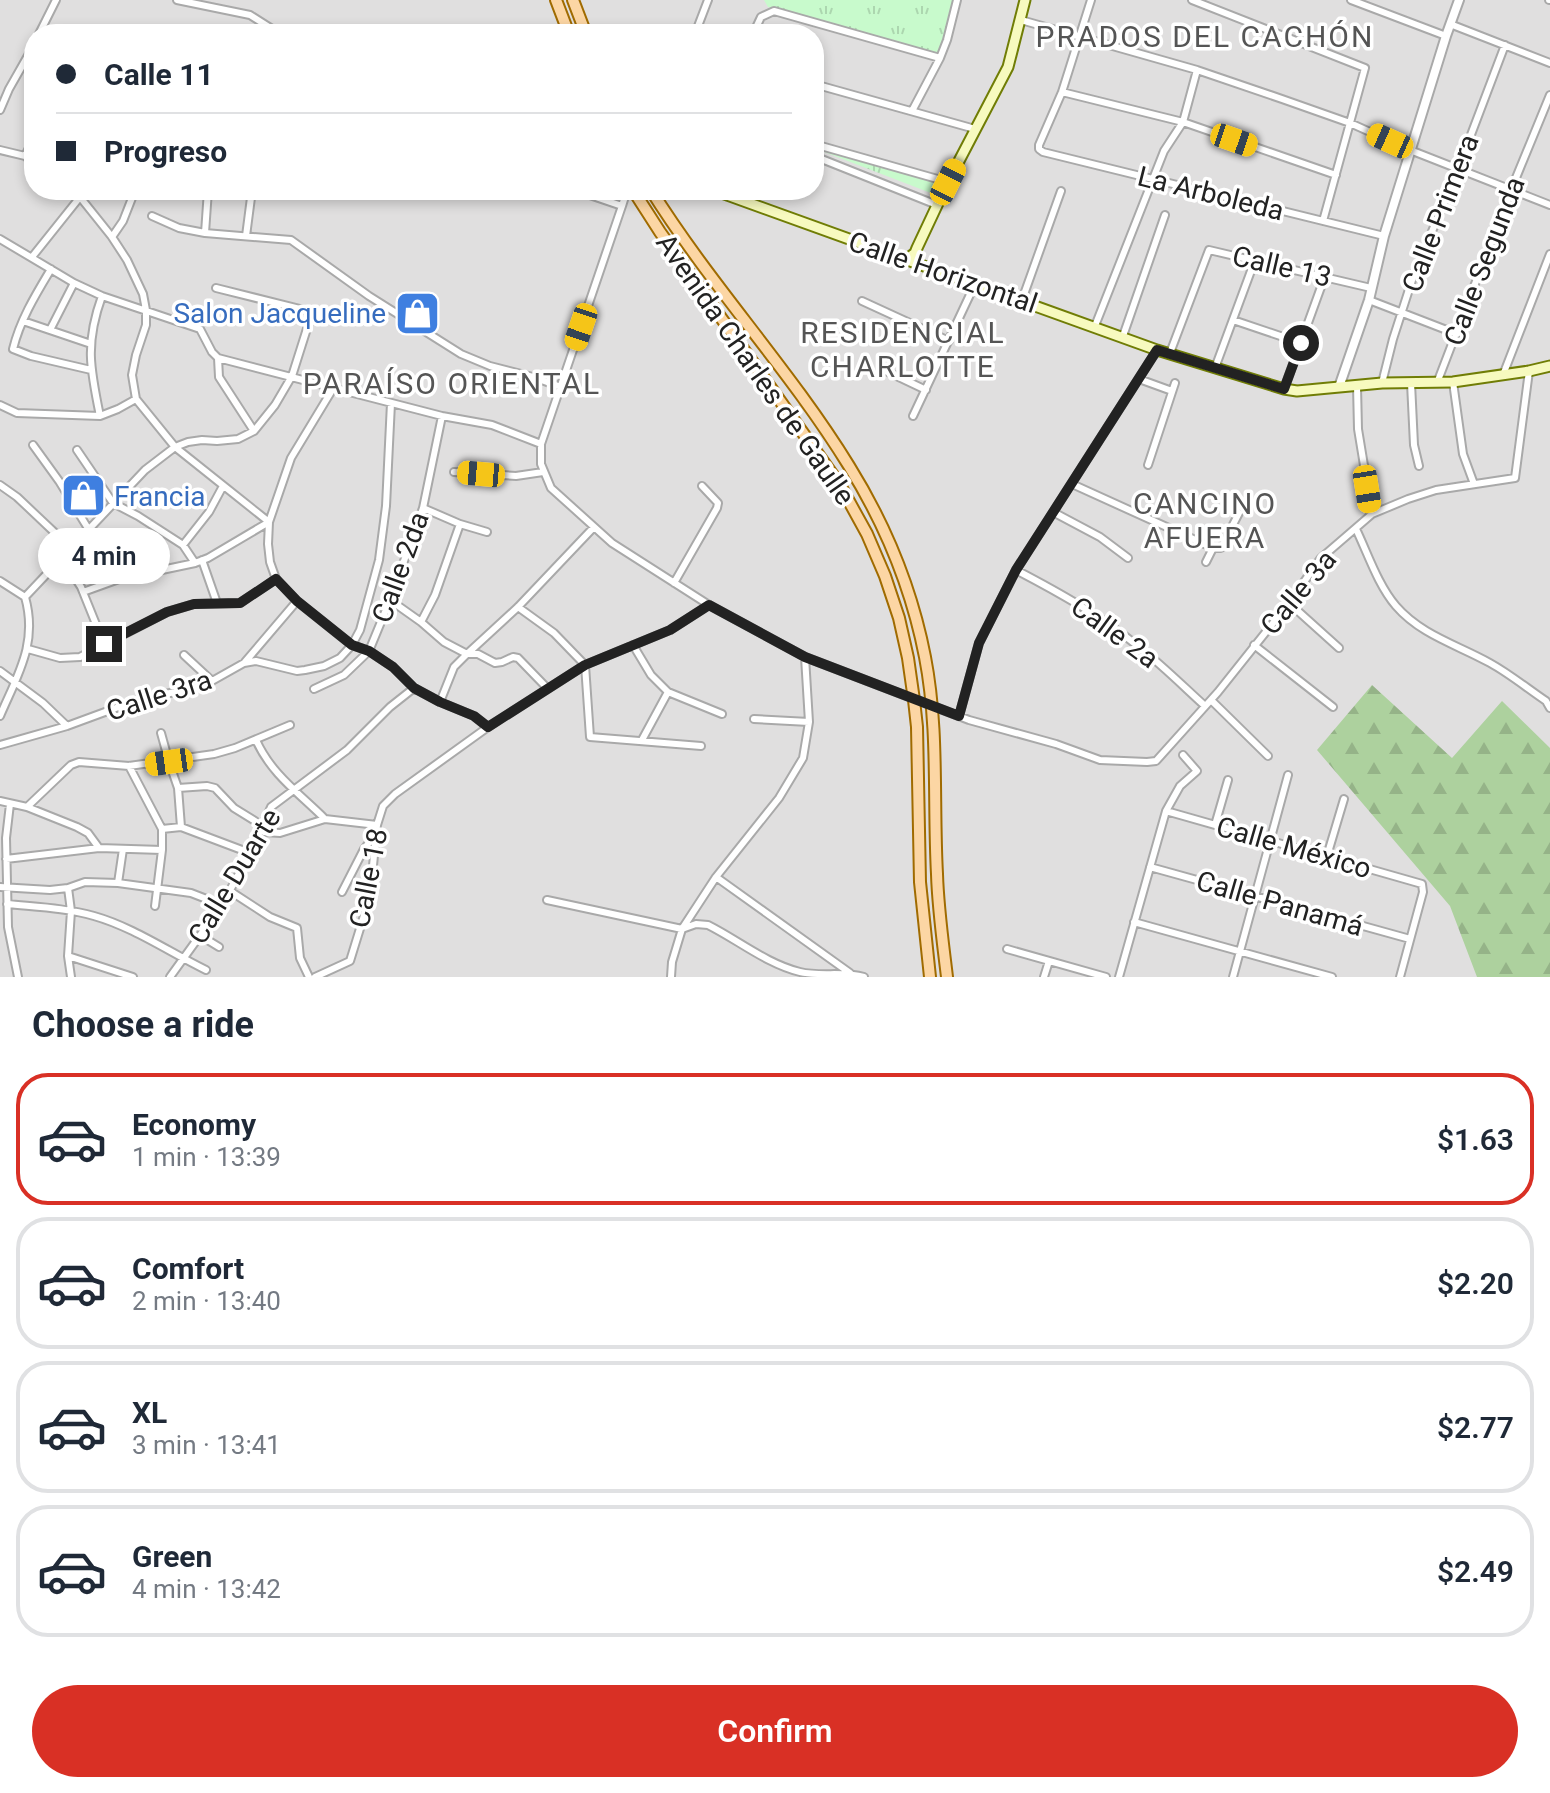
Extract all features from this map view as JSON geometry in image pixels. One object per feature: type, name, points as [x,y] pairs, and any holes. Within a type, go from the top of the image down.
[{"type":"main road","points":[[556,0],[565,24]]},
{"type":"main road","points":[[573,0],[582,24]]},
{"type":"main road","points":[[906,260],[917,248],[1008,67],[1025,0]]},
{"type":"main road","name":"Avenida Charles de Gaulle","points":[[637,200],[818,452],[853,507],[885,576],[899,618],[914,700],[920,882],[930,977]]},
{"type":"main road","name":"Avenida Charles de Gaulle","points":[[658,200],[823,425],[872,507],[891,547],[910,601],[925,659],[932,706],[937,874],[947,977]]},
{"type":"main road","name":"Calle Horizontal","points":[[741,200],[1157,350],[1284,389],[1297,391],[1382,383],[1453,382],[1550,366]]},
{"type":"street","points":[[44,24],[56,0]]},
{"type":"street","points":[[177,0],[250,15],[264,24]]},
{"type":"street","points":[[699,24],[708,0]]},
{"type":"street","points":[[912,111],[940,58],[957,0]]},
{"type":"street","points":[[1091,0],[1062,92],[1183,122],[1336,175]]},
{"type":"street","points":[[1192,0],[1365,68],[1323,221]]},
{"type":"street","points":[[1214,8],[1217,0]]},
{"type":"street","points":[[1351,0],[1446,36]]},
{"type":"street","points":[[1339,387],[1369,300],[1384,236],[1459,0]]},
{"type":"street","points":[[758,24],[761,17],[774,11],[820,24]]},
{"type":"street","points":[[1021,20],[1197,70],[1350,123],[1550,205]]},
{"type":"street","points":[[1450,24],[1550,63]]},
{"type":"street","points":[[824,25],[940,58]]},
{"type":"street","name":"Calle Primera","points":[[1382,383],[1413,277],[1505,45]]},
{"type":"street","points":[[0,110],[24,63]]},
{"type":"street","points":[[1095,326],[1164,151],[1183,122],[1197,70]]},
{"type":"street","points":[[0,86],[9,89]]},
{"type":"street","points":[[824,87],[975,129]]},
{"type":"street","name":"La Arboleda","points":[[1062,92],[1039,145],[1043,152],[1384,236]]},
{"type":"street","name":"Calle Segunda","points":[[1437,383],[1550,95]]},
{"type":"street","points":[[824,147],[948,182]]},
{"type":"street","points":[[0,150],[24,156]]},
{"type":"street","points":[[824,160],[937,205]]},
{"type":"street","points":[[1022,300],[1061,191]]},
{"type":"street","points":[[32,257],[78,200]]},
{"type":"street","points":[[82,200],[127,260],[138,282],[146,310],[146,325],[132,375],[136,399],[175,447],[269,522]]},
{"type":"street","points":[[112,237],[131,200]]},
{"type":"street","points":[[205,233],[207,200]]},
{"type":"street","points":[[246,236],[251,200]]},
{"type":"street","points":[[604,200],[622,206]]},
{"type":"street","points":[[625,200],[541,444],[543,472],[551,488],[612,543],[709,605],[805,657],[959,716],[979,643],[1016,570],[1157,350]]},
{"type":"street","points":[[1123,336],[1165,215]]},
{"type":"street","points":[[152,216],[179,228],[205,233],[291,240],[369,296],[461,354],[561,387]]},
{"type":"street","points":[[0,239],[102,296],[200,329],[218,358],[442,416],[492,425],[541,444]]},
{"type":"street","name":"Calle 13","points":[[1170,353],[1209,250],[1371,288]]},
{"type":"street","points":[[1503,375],[1550,254]]},
{"type":"street","points":[[1215,368],[1255,260]]},
{"type":"street","points":[[51,269],[23,321],[13,349],[91,370]]},
{"type":"street","points":[[1284,389],[1325,276]]},
{"type":"street","points":[[50,330],[74,283]]},
{"type":"street","points":[[913,416],[975,284]]},
{"type":"street","points":[[25,597],[145,470],[175,447],[188,442],[238,439],[254,431],[275,405],[292,376],[311,316],[308,311],[216,288]]},
{"type":"street","points":[[100,416],[91,370],[91,344],[94,319],[102,296]]},
{"type":"street","points":[[1369,300],[1457,334]]},
{"type":"street","points":[[862,301],[949,341]]},
{"type":"street","points":[[1233,320],[1301,343]]},
{"type":"street","points":[[23,321],[91,344]]},
{"type":"street","points":[[218,358],[219,377],[254,431]]},
{"type":"street","points":[[886,371],[926,390]]},
{"type":"street","name":"Calle 3a","points":[[959,716],[1100,760],[1156,761],[1211,700],[1321,558],[1372,514],[1436,490],[1515,478],[1529,371]]},
{"type":"street","points":[[1139,379],[1172,391]]},
{"type":"street","points":[[1453,382],[1463,454],[1474,484]]},
{"type":"street","points":[[1148,465],[1175,383]]},
{"type":"street","points":[[1411,383],[1414,445],[1419,466]]},
{"type":"street","points":[[1357,386],[1358,429],[1372,514]]},
{"type":"street","points":[[334,387],[291,458],[269,522],[269,553],[276,579],[297,601],[352,645],[369,651],[393,667],[414,688],[474,716],[488,727]]},
{"type":"street","points":[[0,405],[17,413],[100,416],[136,399]]},
{"type":"street","points":[[352,645],[365,618],[379,560],[386,506],[391,403]]},
{"type":"street","name":"Calle 2da","points":[[314,689],[344,675],[369,651],[423,508],[442,416]]},
{"type":"street","points":[[33,445],[89,530]]},
{"type":"street","points":[[77,450],[113,503],[183,545],[199,562],[217,603]]},
{"type":"street","points":[[454,472],[516,476],[543,472]]},
{"type":"street","points":[[1072,484],[1213,548],[1221,548],[1239,513]]},
{"type":"street","points":[[183,545],[209,512],[223,486]]},
{"type":"street","points":[[674,583],[717,508],[718,503],[702,486]]},
{"type":"street","points":[[1,488],[17,497],[72,549]]},
{"type":"street","points":[[423,508],[487,532]]},
{"type":"street","points":[[1053,512],[1100,537],[1128,558]]},
{"type":"street","points":[[83,592],[119,579],[199,562],[269,522]]},
{"type":"street","points":[[421,622],[435,595],[460,524]]},
{"type":"street","points":[[440,702],[454,667],[518,607],[594,527]]},
{"type":"street","points":[[1356,529],[1389,596],[1403,613],[1438,638],[1491,664],[1546,701],[1550,708]]},
{"type":"street","points":[[1206,562],[1213,548]]},
{"type":"street","points":[[63,559],[83,592],[104,644]]},
{"type":"street","name":"Calle 2a","points":[[1016,570],[1100,618],[1149,655],[1205,706]]},
{"type":"street","points":[[28,649],[60,658],[80,657],[167,612],[194,604],[240,603],[276,579]]},
{"type":"street","points":[[0,581],[25,597],[29,613],[28,649],[0,716]]},
{"type":"street","points":[[390,600],[444,642],[467,654],[478,654],[495,663],[518,658],[548,689]]},
{"type":"street","points":[[244,663],[297,601]]},
{"type":"street","points":[[1289,603],[1339,648]]},
{"type":"street","name":"Calle 18","points":[[315,977],[350,961],[370,896],[376,829],[383,806],[395,794],[488,727],[585,665],[670,630],[709,605]]},
{"type":"street","points":[[518,607],[554,633],[585,665],[590,737],[701,746]]},
{"type":"street","name":"Calle 3ra","points":[[0,745],[67,726],[143,698],[192,689],[244,663],[256,661],[297,671],[324,666],[340,658],[352,645]]},
{"type":"street","points":[[633,645],[651,675],[668,692],[722,714]]},
{"type":"street","points":[[1254,645],[1333,707]]},
{"type":"street","points":[[184,655],[212,681]]},
{"type":"street","points":[[671,977],[682,929],[803,758],[809,722],[805,657]]},
{"type":"street","points":[[0,671],[43,703],[67,726]]},
{"type":"street","name":"Calle Duarte","points":[[170,977],[222,905],[271,807],[347,750],[414,688]]},
{"type":"street","points":[[642,740],[668,692]]},
{"type":"street","points":[[1211,700],[1268,756]]},
{"type":"street","points":[[754,719],[809,722]]},
{"type":"street","points":[[27,807],[71,765],[79,762],[129,766],[169,762],[235,748],[290,725]]},
{"type":"street","points":[[161,733],[178,788],[181,827]]},
{"type":"street","points":[[256,740],[270,765],[292,790],[325,819]]},
{"type":"street","points":[[1119,977],[1166,811],[1180,786],[1197,771],[1183,755]]},
{"type":"street","points":[[129,766],[162,829],[155,906]]},
{"type":"street","points":[[1233,977],[1288,775]]},
{"type":"street","points":[[1215,825],[1228,780]]},
{"type":"street","points":[[178,788],[215,788],[264,832],[280,833],[325,819],[376,829],[342,892]]},
{"type":"street","points":[[1327,856],[1344,799]]},
{"type":"street","points":[[0,801],[27,807],[88,833],[99,848]]},
{"type":"street","points":[[10,804],[6,823],[4,888],[18,977]]},
{"type":"street","name":"Calle México","points":[[1166,811],[1422,884],[1423,892],[1410,939]]},
{"type":"street","points":[[162,829],[181,827],[250,853]]},
{"type":"street","points":[[6,859],[99,848],[162,850]]},
{"type":"street","points":[[118,883],[123,849]]},
{"type":"street","name":"Calle Panamá","points":[[1150,867],[1410,939]]},
{"type":"street","points":[[716,877],[852,974]]},
{"type":"street","points":[[4,888],[50,890],[85,882],[118,883],[191,893],[222,905]]},
{"type":"street","points":[[68,888],[71,977]]},
{"type":"street","points":[[230,891],[270,917],[297,928],[300,958],[309,977]]},
{"type":"street","points":[[547,900],[682,929],[696,924],[708,925],[782,967],[802,973],[864,977]]},
{"type":"street","points":[[7,904],[71,911],[113,923],[206,970]]},
{"type":"street","points":[[1134,922],[1332,977]]},
{"type":"street","points":[[201,936],[219,947]]},
{"type":"street","points":[[1400,977],[1410,939]]},
{"type":"street","points":[[1007,949],[1106,977]]},
{"type":"street","points":[[68,956],[133,977]]},
{"type":"street","points":[[826,975],[831,959]]},
{"type":"street","points":[[1044,977],[1049,961]]},
{"type":"shaded area","points":[[0,0],[1550,0],[1550,823],[1487,977],[0,977]]},
{"type":"green space","points":[[764,0],[954,0],[945,41],[937,57],[768,7]]},
{"type":"green space","points":[[824,145],[945,178],[936,195],[824,152]]},
{"type":"green space","points":[[1372,685],[1452,758],[1502,701],[1550,748],[1550,977],[1477,977],[1450,906],[1317,750]]},
{"type":"place","name":"Salon Jacqueline","points":[[417,313]]},
{"type":"place","name":"Francia","points":[[83,496]]},
{"type":"district","name":"PRADOS DEL CACHÓN","points":[[1205,37]]},
{"type":"district","name":"RESIDENCIAL CHARLOTTE","points":[[903,350]]},
{"type":"district","name":"PARAÍSO ORIENTAL","points":[[452,384]]},
{"type":"district","name":"CANCINO AFUERA","points":[[1205,521]]},
{"type":"route","points":[[104,644],[167,612],[194,604],[240,603],[276,579],[297,601],[352,645],[369,651],[393,667],[414,688],[474,716],[488,727],[585,665],[670,630],[709,605],[805,657],[959,716],[979,643],[1016,570],[1157,350],[1284,389],[1301,343]]}]
